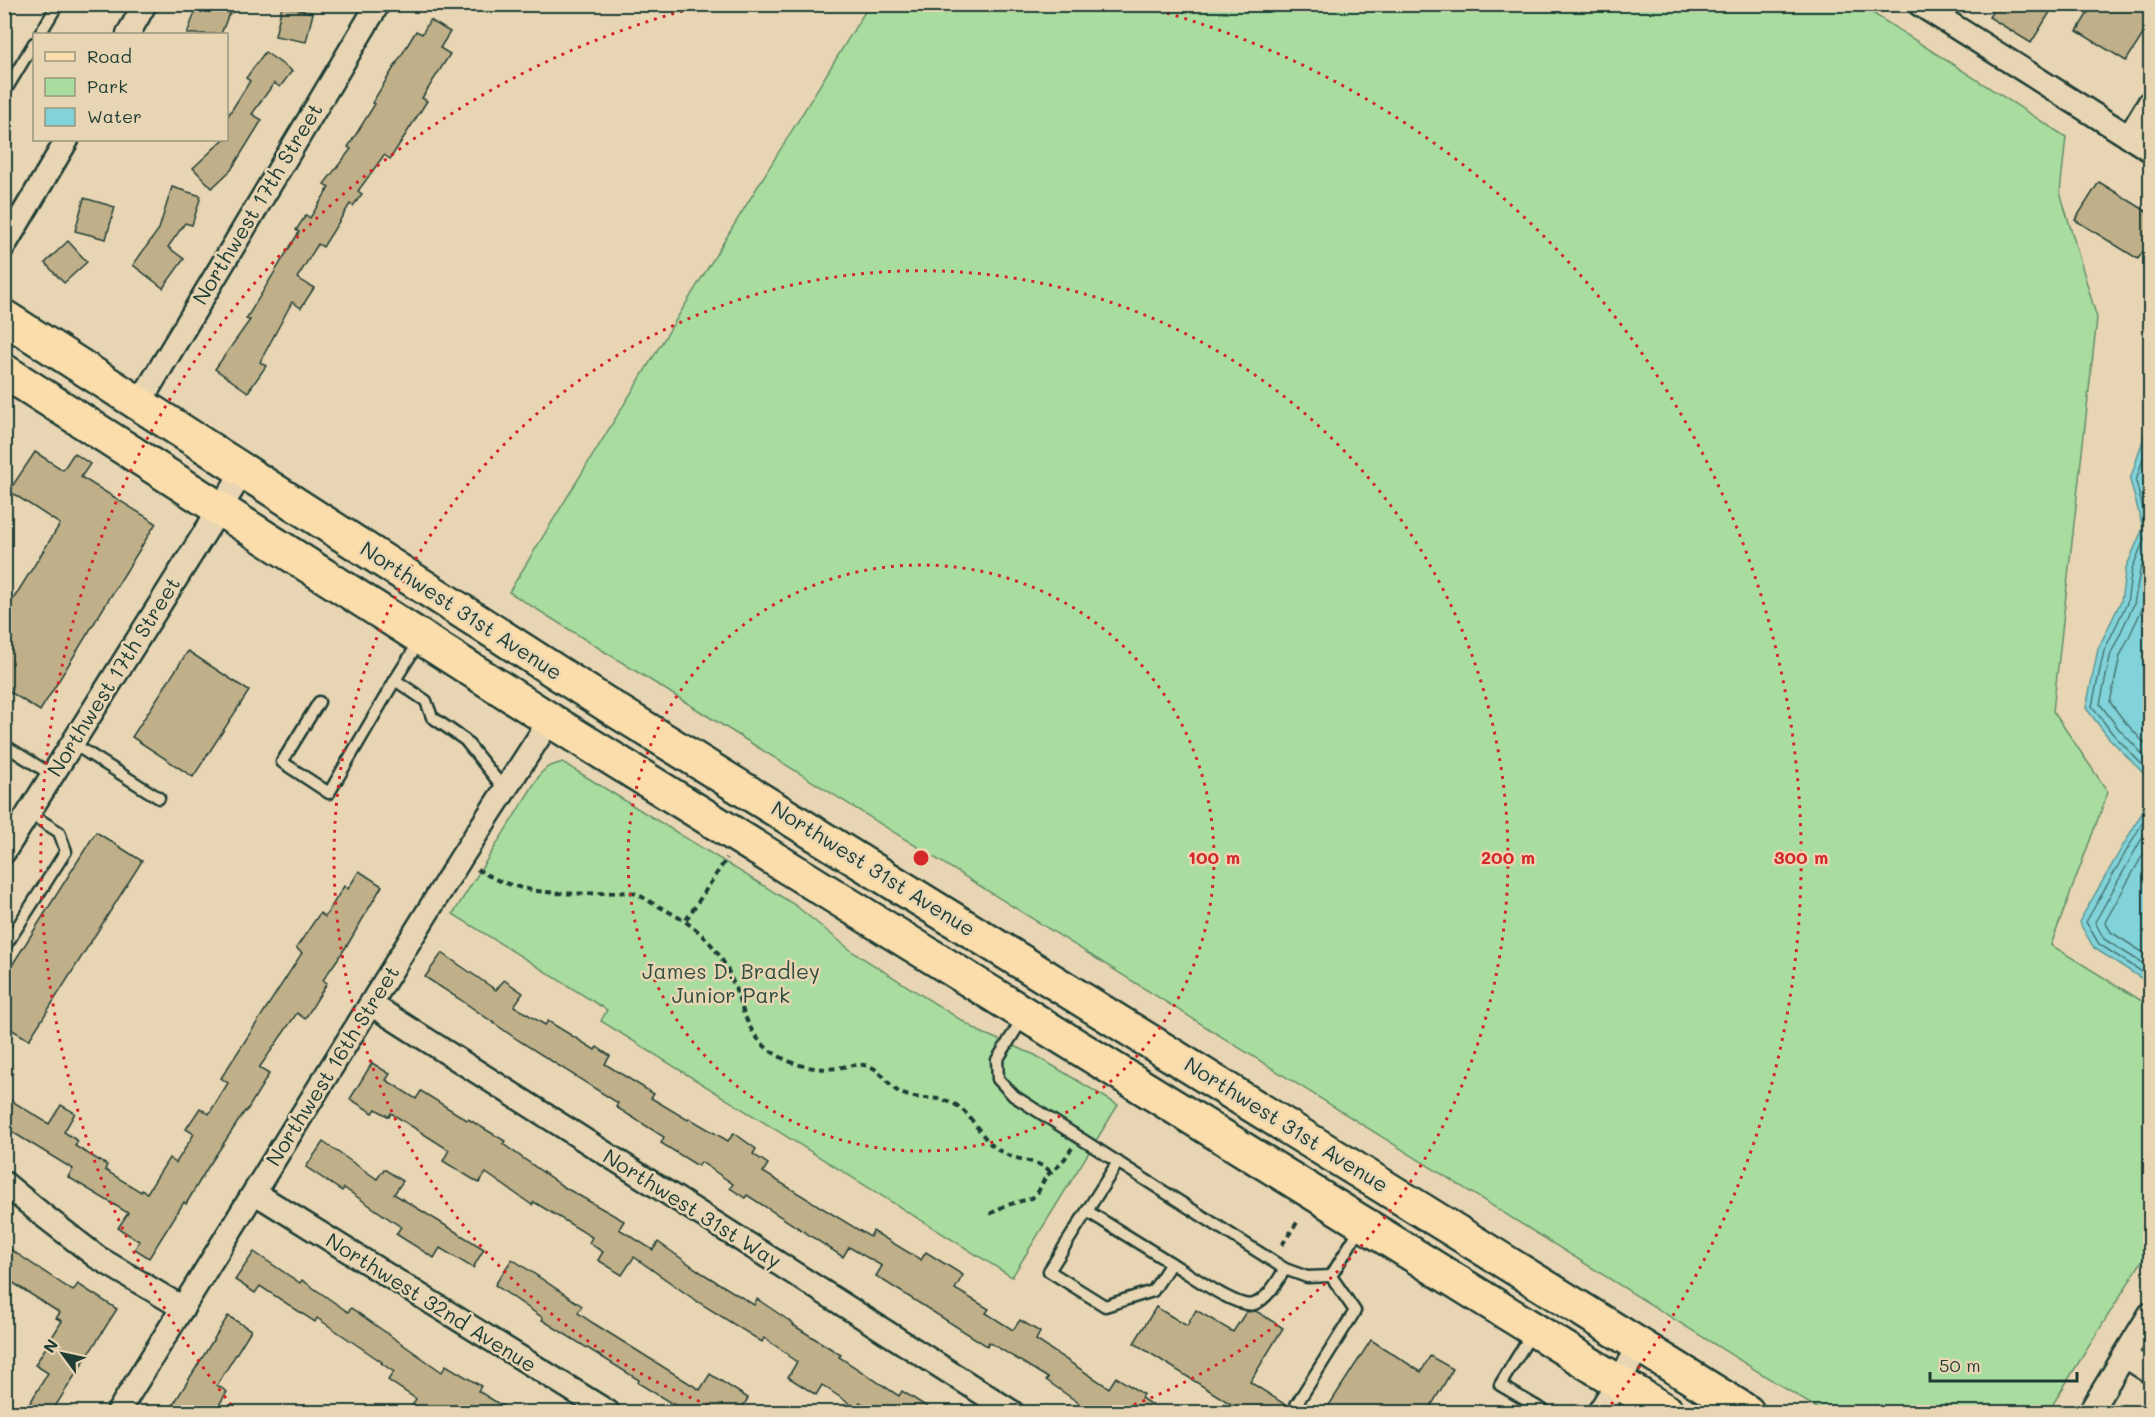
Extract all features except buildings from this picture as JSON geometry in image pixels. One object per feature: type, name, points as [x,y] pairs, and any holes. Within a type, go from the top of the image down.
[{"type":"main road","name":"Northwest 31st Avenue","points":[[4,317],[617,711],[1747,1413]]},
{"type":"main road","name":"Northwest 31st Avenue","points":[[4,371],[550,720],[1667,1413]]},
{"type":"main road","points":[[550,720],[568,709],[588,705],[617,711]]},
{"type":"street","points":[[129,33],[145,4]]},
{"type":"street","name":"Northwest 17th Street","points":[[139,404],[378,4]]},
{"type":"street","points":[[1919,4],[1944,11],[2151,150]]},
{"type":"street","points":[[2129,136],[2151,102]]},
{"type":"street","points":[[4,246],[66,141]]},
{"type":"street","name":"Northwest 17th Street","points":[[4,852],[243,472]]},
{"type":"street","name":"Northwest 16th Street","points":[[118,1413],[550,720]]},
{"type":"street","name":"Northwest 31st Way","points":[[372,1005],[1012,1413]]},
{"type":"street","points":[[4,1183],[97,1257],[183,1308]]},
{"type":"street","name":"Northwest 32nd Avenue","points":[[255,1193],[608,1413]]},
{"type":"street","points":[[2090,1413],[2151,1314]]},
{"type":"street","points":[[1599,1413],[1640,1346]]},
{"type":"street","points":[[2126,1356],[2151,1372]]},
{"type":"lane","points":[[41,33],[58,4]]},
{"type":"lane","points":[[4,93],[33,45]]},
{"type":"lane","points":[[320,702],[282,762],[329,793],[422,638]]},
{"type":"lane","points":[[395,680],[426,700],[432,717],[465,740],[505,790]]},
{"type":"lane","points":[[72,743],[159,798]]},
{"type":"lane","points":[[4,756],[9,748],[52,775]]},
{"type":"lane","points":[[4,948],[66,851],[59,832],[29,813]]},
{"type":"lane","points":[[1025,1016],[997,1060],[998,1079],[1014,1096],[1285,1269],[1307,1277],[1331,1276]]},
{"type":"lane","points":[[1118,1162],[1049,1271],[1105,1306],[1153,1291],[1171,1263]]},
{"type":"lane","points":[[1087,1211],[1238,1304],[1254,1304],[1271,1291],[1285,1269]]},
{"type":"lane","points":[[1331,1276],[1363,1224]]},
{"type":"lane","points":[[1296,1405],[1355,1311],[1331,1276]]},
{"type":"lane","points":[[1533,1330],[1500,1385],[1546,1413]]},
{"type":"path","points":[[686,920],[727,858]]},
{"type":"path","points":[[477,868],[504,883],[526,890],[552,893],[629,892],[639,894],[686,920],[701,933],[725,965],[746,1022],[755,1036],[783,1059],[819,1069],[858,1064],[870,1066],[880,1071],[896,1091],[906,1096],[944,1099],[956,1105],[968,1114],[988,1141],[998,1150],[1010,1157],[1039,1164],[1050,1171]]},
{"type":"path","points":[[990,1214],[1004,1206],[1032,1198],[1050,1171],[1061,1164],[1073,1145]]},
{"type":"path","points":[[1282,1245],[1298,1221]]},
{"type":"green space","points":[[869,5],[1860,5],[2066,137],[2060,192],[2097,318],[2053,711],[2108,792],[2051,945],[2150,1006],[2150,1248],[2048,1412],[1823,1412],[509,592]]},
{"type":"green space","name":"James D. Bradley Junior Park","points":[[562,762],[795,905],[853,952],[980,1032],[1035,1055],[1118,1105],[1012,1277],[601,1021],[607,1010],[453,914],[541,773],[548,767]]},
{"type":"water","points":[[2150,418],[2150,984],[2094,948],[2079,922],[2143,811],[2146,776],[2108,737],[2086,708],[2098,649],[2121,601],[2126,568],[2143,528],[2130,480]]}]
